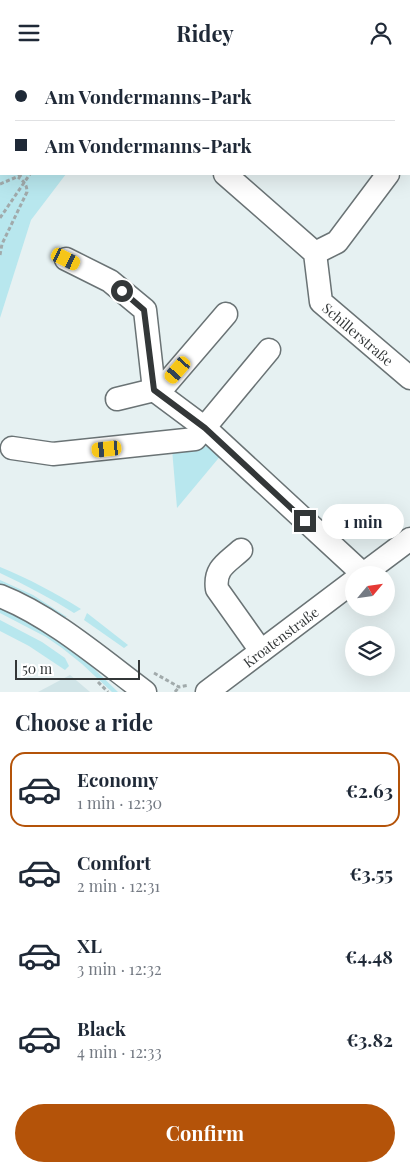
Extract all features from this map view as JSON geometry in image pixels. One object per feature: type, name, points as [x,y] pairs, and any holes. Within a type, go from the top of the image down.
[{"type":"street","points":[[226,175],[315,253],[337,243],[387,175]]},
{"type":"street","name":"Schillerstraße","points":[[315,253],[321,302],[410,377]]},
{"type":"street","points":[[66,259],[110,281],[144,310],[154,390],[205,428],[348,566]]},
{"type":"street","points":[[117,399],[154,390],[166,384],[226,314]]},
{"type":"street","points":[[12,448],[53,454],[195,439],[269,350]]},
{"type":"street","name":"Kroatenstraße","points":[[374,566],[410,539]]},
{"type":"street","points":[[241,550],[218,571],[216,589],[261,651]]},
{"type":"street","name":"Kroatenstraße","points":[[207,692],[345,588]]},
{"type":"street","points":[[0,596],[62,631],[145,692]]},
{"type":"path","points":[[0,184],[22,175]]},
{"type":"path","points":[[0,217],[29,175]]},
{"type":"path","points":[[0,255],[2,244],[27,192],[24,182],[18,177]]},
{"type":"path","points":[[176,692],[179,687]]},
{"type":"shaded area","points":[[0,175],[65,175],[31,220],[0,318]]},
{"type":"shaded area","points":[[210,446],[222,454],[177,508],[172,449]]},
{"type":"shaded area","points":[[0,567],[41,586],[81,609],[74,613],[0,573]]},
{"type":"shaded area","points":[[0,580],[33,595],[67,617],[61,617],[0,584]]},
{"type":"shaded area","points":[[0,608],[49,634],[87,662],[118,692],[112,692],[82,664],[46,637],[0,613]]},
{"type":"shaded area","points":[[87,613],[128,645],[124,648],[84,620]]},
{"type":"shaded area","points":[[0,620],[42,642],[65,658],[69,666],[65,670],[29,646],[0,631]]},
{"type":"shaded area","points":[[70,675],[90,692],[38,692]]},
{"type":"route","points":[[122,291],[144,310],[154,390],[205,428],[305,521]]}]
